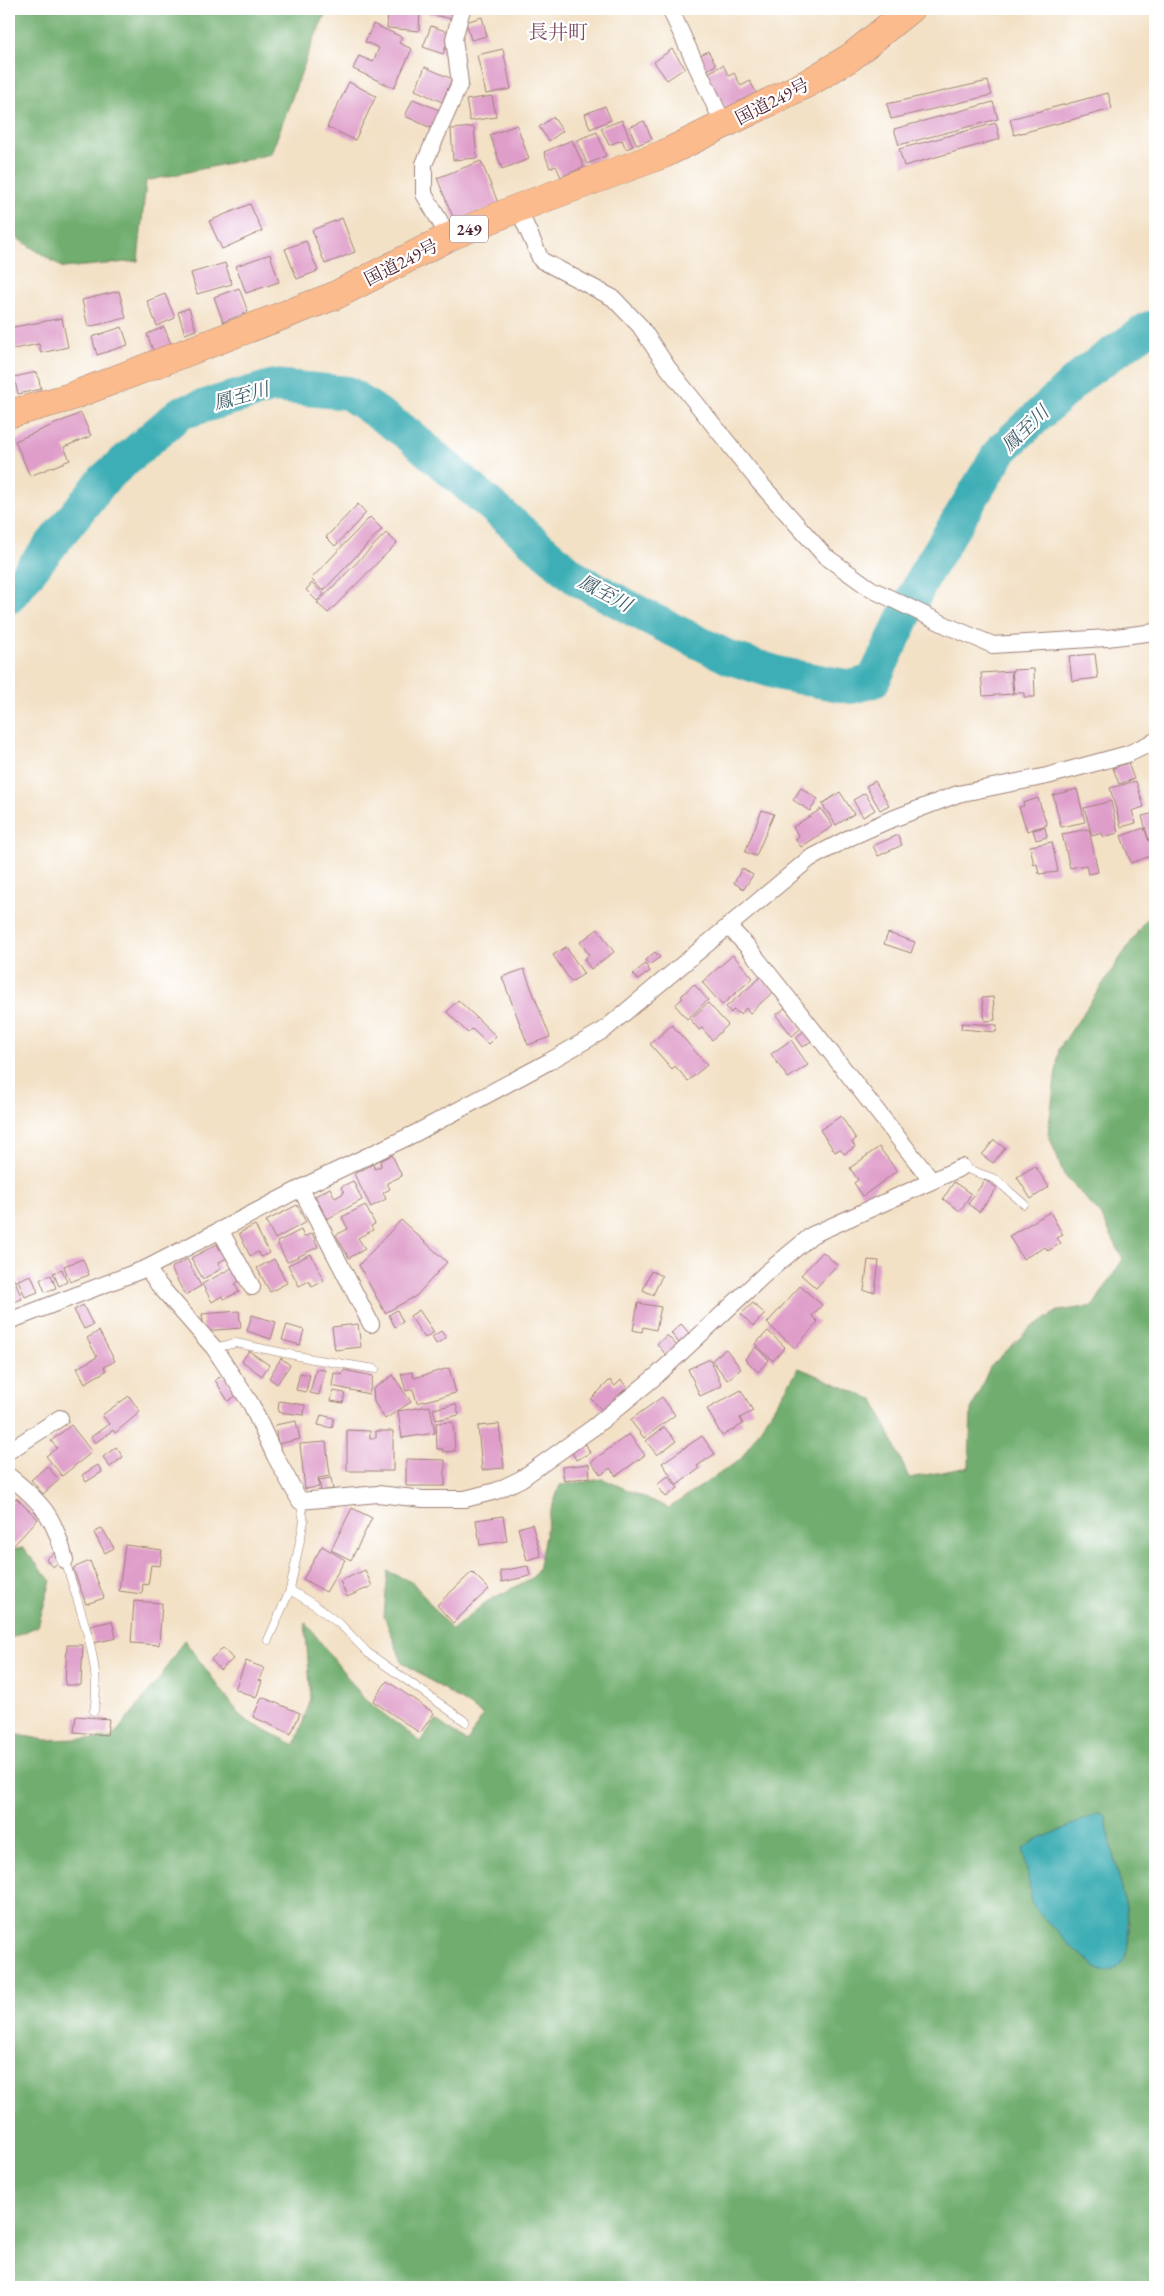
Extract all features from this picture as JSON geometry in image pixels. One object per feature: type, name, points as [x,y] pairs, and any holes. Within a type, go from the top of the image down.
[{"type":"highway","name":"国道249号","points":[[9,414],[67,398],[334,296],[449,237],[518,208],[664,154],[808,83],[851,57],[910,9]]},
{"type":"street","points":[[449,237],[424,194],[424,164],[460,83],[454,39],[462,9]]},
{"type":"street","points":[[670,9],[724,125]]},
{"type":"street","points":[[518,208],[541,260],[613,298],[640,326],[668,368],[759,482],[818,549],[871,589],[950,627],[993,645],[1106,638],[1155,632]]},
{"type":"street","points":[[9,1322],[147,1268],[301,1188],[414,1134],[604,1030],[810,859],[887,821],[958,794],[1047,776],[1128,754],[1155,741]]},
{"type":"street","points":[[728,926],[747,946],[932,1181]]},
{"type":"street","points":[[147,1268],[158,1284],[214,1348],[251,1404],[275,1456],[300,1501],[378,1494],[423,1499],[465,1499],[496,1491],[521,1480],[594,1427],[656,1376],[765,1274],[812,1235],[962,1167]]},
{"type":"street","points":[[301,1188],[371,1324]]},
{"type":"street","points":[[220,1230],[252,1287]]},
{"type":"street","points":[[9,1451],[60,1418]]},
{"type":"street","points":[[9,1476],[42,1505],[58,1533],[65,1560]]},
{"type":"lane","points":[[962,1167],[995,1179],[1024,1204]]},
{"type":"lane","points":[[214,1348],[236,1343],[313,1359],[375,1369]]},
{"type":"lane","points":[[268,1640],[290,1590],[304,1521],[300,1501]]},
{"type":"lane","points":[[65,1560],[91,1650],[97,1696],[94,1711]]},
{"type":"lane","points":[[290,1590],[316,1606],[342,1626],[368,1654],[466,1722]]},
{"type":"green space","points":[[9,9],[328,9],[313,41],[271,154],[146,181],[138,261],[63,268],[9,233]]},
{"type":"green space","points":[[1155,910],[1155,2287],[9,2287],[9,1733],[45,1740],[112,1738],[160,1678],[184,1640],[243,1719],[295,1745],[311,1699],[305,1622],[365,1700],[421,1742],[436,1720],[467,1742],[483,1715],[402,1662],[384,1616],[388,1571],[413,1583],[452,1630],[486,1602],[532,1578],[538,1570],[549,1516],[560,1485],[603,1479],[669,1508],[741,1459],[799,1368],[874,1400],[909,1478],[969,1467],[971,1410],[990,1367],[1029,1329],[1058,1311],[1093,1306],[1123,1259],[1101,1215],[1064,1175],[1048,1133],[1059,1049],[1143,924]],"holes":[[[1106,1816],[1109,1840],[1129,1924],[1126,1955],[1023,1849]]]},
{"type":"green space","points":[[23,1548],[51,1581],[38,1626],[9,1639],[9,1550]]},
{"type":"water","points":[[1099,1813],[1106,1816],[1109,1840],[1122,1888],[1128,1925],[1128,1942],[1125,1956],[1118,1967],[1107,1972],[1098,1968],[1075,1950],[1033,1907],[1023,1849],[1033,1842]]},
{"type":"building","points":[[388,9],[420,9],[419,31],[387,28]]},
{"type":"building","points":[[429,9],[456,9],[453,19],[428,14]]},
{"type":"building","points":[[630,9],[652,9],[652,10],[630,12]]},
{"type":"building","points":[[482,17],[487,36],[471,40],[466,22]]},
{"type":"building","points":[[373,24],[402,37],[399,43],[412,49],[394,88],[353,69],[359,56],[373,62],[379,48],[365,42]]},
{"type":"building","points":[[431,26],[451,33],[443,54],[423,47]]},
{"type":"building","points":[[503,49],[511,89],[486,94],[477,55]]},
{"type":"building","points":[[672,49],[685,68],[667,80],[654,62]]},
{"type":"building","points":[[708,51],[716,65],[707,70],[699,56]]},
{"type":"building","points":[[723,65],[729,76],[734,73],[741,86],[750,81],[759,98],[728,114],[706,74]]},
{"type":"building","points":[[425,67],[452,79],[442,102],[415,90]]},
{"type":"building","points":[[988,81],[992,95],[891,119],[887,104]]},
{"type":"building","points":[[349,82],[376,96],[355,140],[327,127]]},
{"type":"building","points":[[1108,93],[1112,109],[1014,135],[1010,119]]},
{"type":"building","points":[[492,96],[496,117],[470,121],[466,100]]},
{"type":"building","points":[[413,99],[439,110],[431,128],[405,116]]},
{"type":"building","points":[[993,102],[998,119],[899,145],[894,129]]},
{"type":"building","points":[[605,106],[611,120],[590,129],[585,114]]},
{"type":"building","points":[[553,117],[563,131],[549,141],[539,127]]},
{"type":"building","points":[[622,120],[633,146],[626,149],[622,140],[609,145],[601,128]]},
{"type":"building","points":[[644,121],[652,139],[637,145],[629,127]]},
{"type":"building","points":[[996,123],[1000,139],[904,166],[899,149]]},
{"type":"building","points":[[517,125],[529,159],[502,169],[490,135]]},
{"type":"building","points":[[474,127],[477,158],[453,160],[451,129]]},
{"type":"building","points":[[597,132],[606,156],[587,164],[577,140]]},
{"type":"building","points":[[572,140],[584,167],[561,177],[556,166],[550,168],[544,152]]},
{"type":"building","points":[[481,161],[499,205],[455,222],[437,178]]},
{"type":"building","points":[[250,204],[262,231],[222,249],[209,221]]},
{"type":"building","points":[[342,218],[355,252],[325,264],[312,230]]},
{"type":"building","points":[[306,241],[318,271],[297,279],[285,249]]},
{"type":"building","points":[[270,254],[279,282],[246,293],[236,266]]},
{"type":"building","points":[[225,263],[232,284],[197,294],[191,273]]},
{"type":"building","points":[[239,288],[248,312],[223,322],[214,297]]},
{"type":"building","points":[[119,291],[126,318],[88,327],[82,300]]},
{"type":"building","points":[[165,294],[175,318],[157,326],[147,301]]},
{"type":"building","points":[[189,308],[196,330],[185,334],[178,312]]},
{"type":"building","points":[[62,318],[68,347],[41,353],[39,344],[9,350],[9,328]]},
{"type":"building","points":[[122,327],[128,345],[97,355],[92,337]]},
{"type":"building","points":[[164,327],[172,346],[154,353],[147,334]]},
{"type":"building","points":[[37,372],[41,389],[18,394],[14,377]]},
{"type":"building","points":[[81,413],[91,436],[64,447],[70,460],[30,476],[15,441]]},
{"type":"building","points":[[358,504],[366,513],[335,546],[326,537]]},
{"type":"building","points":[[370,517],[382,529],[323,591],[311,579]]},
{"type":"building","points":[[386,533],[397,543],[328,613],[317,603]]},
{"type":"building","points":[[312,583],[324,594],[317,601],[306,590]]},
{"type":"building","points":[[1095,654],[1098,678],[1072,681],[1069,656]]},
{"type":"building","points":[[1034,669],[1035,697],[1024,697],[1024,693],[1014,693],[1012,670]]},
{"type":"building","points":[[1011,671],[1013,694],[983,696],[981,673]]},
{"type":"building","points":[[1128,763],[1134,779],[1119,784],[1113,768]]},
{"type":"building","points":[[875,781],[889,805],[880,810],[866,786]]},
{"type":"building","points":[[1136,781],[1144,807],[1132,811],[1136,823],[1121,827],[1110,788]]},
{"type":"building","points":[[801,788],[818,799],[810,811],[793,800]]},
{"type":"building","points":[[1077,789],[1085,822],[1061,827],[1053,795]]},
{"type":"building","points":[[840,792],[854,814],[836,825],[822,804]]},
{"type":"building","points":[[865,793],[875,810],[863,817],[853,800]]},
{"type":"building","points":[[1038,798],[1047,825],[1027,831],[1019,807],[1024,806],[1023,803]]},
{"type":"building","points":[[1111,801],[1118,833],[1103,837],[1102,833],[1092,836],[1084,808]]},
{"type":"building","points":[[821,809],[833,826],[801,847],[795,839],[799,837],[793,827]]},
{"type":"building","points":[[762,810],[774,814],[756,856],[745,852]]},
{"type":"building","points":[[1155,813],[1155,843],[1150,844],[1153,855],[1131,863],[1121,836],[1144,828],[1149,841],[1142,816]]},
{"type":"building","points":[[1045,827],[1047,837],[1036,840],[1033,830]]},
{"type":"building","points":[[1089,829],[1098,872],[1088,874],[1086,865],[1070,868],[1062,834]]},
{"type":"building","points":[[898,835],[902,845],[878,856],[873,846]]},
{"type":"building","points":[[1052,842],[1058,872],[1039,874],[1037,864],[1034,865],[1030,846]]},
{"type":"building","points":[[742,868],[753,875],[744,889],[734,883]]},
{"type":"building","points":[[598,929],[614,952],[591,969],[584,959],[589,955],[580,942]]},
{"type":"building","points":[[888,933],[915,942],[911,953],[884,944]]},
{"type":"building","points":[[566,947],[584,974],[571,982],[553,955]]},
{"type":"building","points":[[655,952],[660,957],[649,965],[645,960]]},
{"type":"building","points":[[733,955],[753,978],[722,1005],[702,982]]},
{"type":"building","points":[[645,964],[650,971],[638,980],[633,974]]},
{"type":"building","points":[[524,969],[550,1037],[528,1045],[502,977]]},
{"type":"building","points":[[761,977],[774,991],[750,1013],[746,1008],[741,1014],[733,1010],[731,1013],[726,1007]]},
{"type":"building","points":[[694,984],[708,1000],[687,1019],[675,1005],[683,998],[681,996]]},
{"type":"building","points":[[993,997],[995,1020],[985,1021],[982,998]]},
{"type":"building","points":[[458,1000],[496,1036],[488,1044],[472,1029],[468,1033],[447,1012]]},
{"type":"building","points":[[708,1003],[728,1025],[712,1040],[702,1028],[699,1030],[690,1019]]},
{"type":"building","points":[[785,1008],[801,1028],[792,1036],[776,1015]]},
{"type":"building","points":[[962,1023],[997,1025],[996,1032],[961,1029]]},
{"type":"building","points":[[672,1025],[707,1065],[688,1081],[675,1066],[672,1069],[650,1044]]},
{"type":"building","points":[[804,1031],[811,1041],[803,1047],[796,1037]]},
{"type":"building","points":[[791,1040],[808,1065],[788,1078],[771,1054]]},
{"type":"building","points":[[841,1116],[856,1139],[852,1142],[855,1147],[844,1154],[840,1149],[835,1152],[820,1130]]},
{"type":"building","points":[[994,1140],[1005,1148],[993,1163],[982,1155]]},
{"type":"building","points":[[879,1147],[897,1171],[863,1196],[854,1183],[858,1180],[850,1168]]},
{"type":"building","points":[[392,1155],[402,1176],[387,1183],[390,1189],[383,1193],[386,1199],[371,1207],[354,1174],[373,1164],[375,1169],[381,1166],[380,1161]]},
{"type":"building","points":[[1035,1166],[1049,1187],[1031,1199],[1017,1177]]},
{"type":"building","points":[[985,1180],[997,1188],[979,1212],[968,1204]]},
{"type":"building","points":[[353,1181],[362,1200],[327,1219],[315,1196],[330,1188],[335,1198],[344,1193],[341,1187]]},
{"type":"building","points":[[954,1182],[971,1194],[960,1211],[943,1199]]},
{"type":"building","points":[[297,1205],[306,1222],[275,1239],[266,1221]]},
{"type":"building","points":[[365,1205],[375,1224],[371,1226],[373,1230],[358,1238],[365,1249],[349,1258],[336,1235],[348,1229],[342,1217]]},
{"type":"building","points":[[1050,1212],[1063,1235],[1057,1238],[1061,1243],[1048,1251],[1045,1247],[1023,1259],[1009,1236]]},
{"type":"building","points":[[401,1220],[447,1262],[416,1296],[385,1313],[359,1265]]},
{"type":"building","points":[[255,1225],[269,1253],[261,1257],[258,1252],[250,1256],[239,1233]]},
{"type":"building","points":[[301,1230],[304,1237],[312,1233],[318,1247],[287,1262],[277,1242]]},
{"type":"building","points":[[217,1244],[220,1250],[225,1247],[230,1256],[218,1263],[221,1269],[203,1279],[191,1258]]},
{"type":"building","points":[[823,1252],[837,1265],[816,1288],[801,1275]]},
{"type":"building","points":[[311,1254],[324,1281],[312,1287],[309,1281],[299,1286],[288,1265]]},
{"type":"building","points":[[83,1259],[89,1275],[70,1282],[64,1266]]},
{"type":"building","points":[[187,1259],[201,1286],[185,1295],[171,1268]]},
{"type":"building","points":[[274,1259],[287,1283],[270,1292],[257,1268]]},
{"type":"building","points":[[868,1260],[879,1261],[875,1292],[864,1291]]},
{"type":"building","points":[[232,1268],[239,1281],[235,1284],[239,1292],[224,1299],[222,1296],[212,1302],[202,1284]]},
{"type":"building","points":[[62,1269],[67,1282],[59,1286],[53,1273]]},
{"type":"building","points":[[651,1271],[662,1276],[653,1295],[643,1290]]},
{"type":"building","points":[[31,1275],[38,1292],[25,1297],[18,1280]]},
{"type":"building","points":[[51,1275],[56,1288],[45,1292],[40,1279]]},
{"type":"building","points":[[15,1280],[22,1299],[9,1304],[9,1283]]},
{"type":"building","points":[[800,1286],[822,1305],[812,1316],[818,1322],[795,1348],[767,1323]]},
{"type":"building","points":[[638,1303],[661,1307],[656,1330],[643,1327],[642,1332],[633,1330]]},
{"type":"building","points":[[753,1303],[765,1314],[753,1326],[741,1314]]},
{"type":"building","points":[[83,1305],[93,1325],[84,1329],[74,1310]]},
{"type":"building","points":[[397,1310],[403,1322],[395,1327],[389,1315]]},
{"type":"building","points":[[419,1310],[434,1332],[425,1338],[410,1316]]},
{"type":"building","points":[[239,1311],[241,1328],[204,1331],[202,1314]]},
{"type":"building","points":[[252,1315],[276,1322],[271,1339],[247,1331]]},
{"type":"building","points":[[358,1324],[361,1347],[335,1350],[332,1327]]},
{"type":"building","points":[[681,1324],[690,1334],[679,1343],[671,1333]]},
{"type":"building","points":[[287,1325],[304,1330],[300,1345],[282,1340]]},
{"type":"building","points":[[99,1331],[115,1361],[104,1367],[106,1371],[85,1383],[77,1368],[97,1357],[87,1338]]},
{"type":"building","points":[[441,1331],[446,1338],[436,1344],[432,1337]]},
{"type":"building","points":[[768,1331],[785,1347],[773,1361],[755,1344]]},
{"type":"building","points":[[667,1335],[677,1346],[666,1355],[657,1344]]},
{"type":"building","points":[[756,1347],[769,1360],[758,1372],[745,1359]]},
{"type":"building","points":[[726,1349],[741,1369],[727,1380],[712,1360]]},
{"type":"building","points":[[249,1351],[269,1365],[262,1376],[242,1361]]},
{"type":"building","points":[[281,1358],[290,1365],[277,1384],[269,1378]]},
{"type":"building","points":[[710,1359],[722,1386],[700,1396],[688,1369]]},
{"type":"building","points":[[449,1368],[456,1393],[417,1403],[413,1389],[406,1391],[401,1374],[412,1372],[414,1378]]},
{"type":"building","points":[[316,1369],[325,1370],[319,1395],[310,1393]]},
{"type":"building","points":[[344,1370],[373,1376],[369,1394],[332,1386],[334,1373],[342,1375]]},
{"type":"building","points":[[300,1373],[310,1375],[306,1392],[296,1390]]},
{"type":"building","points":[[224,1375],[237,1395],[228,1401],[215,1380]]},
{"type":"building","points":[[393,1375],[411,1402],[385,1419],[374,1402],[373,1389]]},
{"type":"building","points":[[610,1380],[615,1386],[621,1380],[627,1387],[603,1411],[591,1399]]},
{"type":"building","points":[[741,1390],[753,1411],[740,1418],[743,1424],[722,1436],[707,1409]]},
{"type":"building","points":[[333,1391],[345,1393],[343,1403],[331,1401]]},
{"type":"building","points":[[129,1396],[140,1412],[115,1433],[113,1430],[95,1443],[91,1437],[109,1424],[102,1415]]},
{"type":"building","points":[[662,1397],[675,1415],[644,1438],[630,1420]]},
{"type":"building","points":[[279,1401],[305,1405],[304,1415],[278,1412]]},
{"type":"building","points":[[456,1404],[459,1415],[436,1420],[433,1409]]},
{"type":"building","points":[[430,1406],[435,1433],[402,1438],[398,1411]]},
{"type":"building","points":[[321,1415],[334,1418],[332,1428],[318,1425]]},
{"type":"building","points":[[296,1421],[300,1439],[278,1444],[275,1425]]},
{"type":"building","points":[[453,1422],[455,1451],[443,1452],[443,1449],[437,1449],[436,1423]]},
{"type":"building","points":[[499,1424],[504,1468],[482,1470],[478,1426]]},
{"type":"building","points":[[71,1425],[92,1452],[62,1476],[46,1456],[57,1448],[51,1441]]},
{"type":"building","points":[[664,1427],[676,1441],[657,1455],[646,1441]]},
{"type":"building","points":[[347,1430],[370,1431],[370,1438],[376,1438],[376,1431],[393,1431],[393,1471],[347,1471]]},
{"type":"building","points":[[629,1434],[645,1455],[616,1476],[610,1468],[601,1475],[591,1462]]},
{"type":"building","points":[[702,1436],[715,1454],[697,1466],[699,1469],[677,1485],[662,1463]]},
{"type":"building","points":[[326,1442],[330,1476],[318,1478],[319,1487],[305,1489],[300,1444]]},
{"type":"building","points":[[586,1444],[590,1453],[576,1460],[572,1452]]},
{"type":"building","points":[[116,1447],[123,1457],[110,1467],[103,1457]]},
{"type":"building","points":[[406,1459],[445,1460],[445,1486],[406,1486]]},
{"type":"building","points":[[589,1464],[590,1477],[564,1481],[562,1467]]},
{"type":"building","points":[[98,1465],[102,1472],[86,1482],[82,1475]]},
{"type":"building","points":[[47,1466],[59,1480],[43,1494],[31,1480]]},
{"type":"building","points":[[668,1476],[678,1488],[666,1497],[657,1485]]},
{"type":"building","points":[[331,1478],[333,1489],[321,1491],[319,1480]]},
{"type":"building","points":[[16,1498],[38,1519],[14,1545],[9,1540],[9,1506]]},
{"type":"building","points":[[352,1508],[372,1518],[351,1560],[331,1550]]},
{"type":"building","points":[[503,1516],[507,1541],[480,1545],[476,1520]]},
{"type":"building","points":[[532,1524],[541,1556],[527,1560],[518,1528]]},
{"type":"building","points":[[102,1528],[114,1548],[105,1553],[94,1533]]},
{"type":"building","points":[[125,1545],[162,1550],[160,1566],[151,1565],[148,1585],[143,1584],[142,1594],[119,1591]]},
{"type":"building","points":[[322,1546],[345,1560],[326,1592],[303,1579]]},
{"type":"building","points":[[54,1553],[60,1562],[52,1567],[46,1559]]},
{"type":"building","points":[[90,1561],[104,1598],[86,1604],[73,1568]]},
{"type":"building","points":[[528,1566],[530,1576],[502,1582],[500,1571]]},
{"type":"building","points":[[365,1570],[372,1586],[347,1597],[340,1581]]},
{"type":"building","points":[[472,1572],[489,1589],[453,1623],[437,1605]]},
{"type":"building","points":[[134,1601],[162,1603],[159,1645],[131,1643]]},
{"type":"building","points":[[112,1621],[116,1638],[94,1643],[90,1626]]},
{"type":"building","points":[[67,1645],[83,1645],[81,1685],[65,1685]]},
{"type":"building","points":[[223,1648],[233,1659],[220,1670],[211,1659]]},
{"type":"building","points":[[246,1661],[264,1668],[259,1680],[262,1681],[256,1698],[235,1689]]},
{"type":"building","points":[[387,1681],[434,1713],[420,1733],[373,1701]]},
{"type":"building","points":[[262,1697],[300,1713],[291,1734],[253,1717]]},
{"type":"building","points":[[76,1716],[109,1719],[107,1735],[74,1732]]},
{"type":"waterway","name":"鳳至川","points":[[9,597],[104,479],[180,413],[274,386],[348,393],[408,434],[577,579],[649,618],[730,658],[781,674],[851,687],[873,681],[925,574],[1001,450],[1083,374],[1149,328],[1155,327]]},
{"type":"district","name":"長井町","points":[[558,32]]}]
